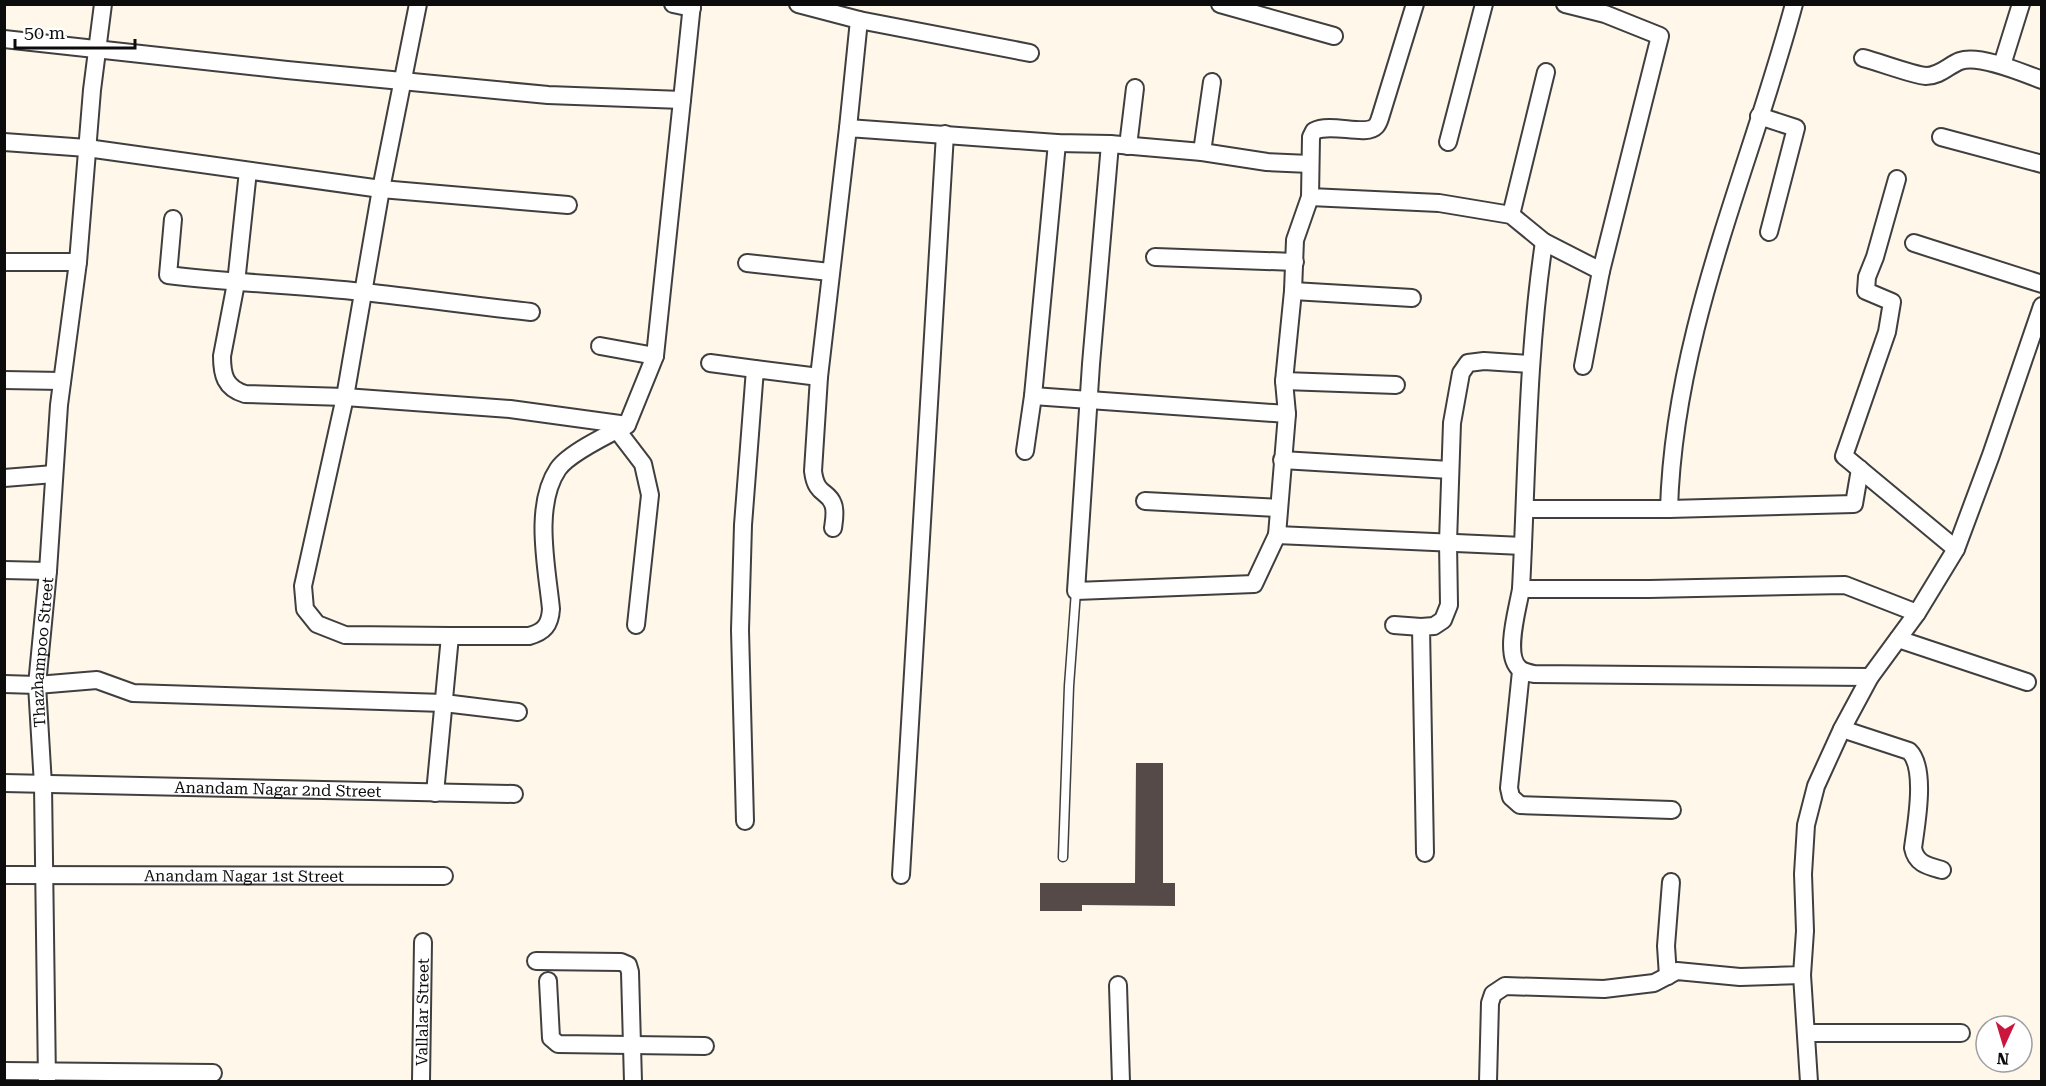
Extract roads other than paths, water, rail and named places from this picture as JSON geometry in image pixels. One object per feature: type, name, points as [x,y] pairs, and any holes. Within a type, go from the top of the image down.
[{"type":"street","name":"Thazhampoo Street","points":[[47,1077],[43,784],[37,685],[62,381],[78,262],[87,148],[103,4]]},
{"type":"street","points":[[418,4],[381,189],[345,397],[303,586],[304,609],[317,624],[345,635],[529,636],[541,633],[550,622],[544,521],[546,494],[558,468],[592,442],[622,428],[655,356],[692,6],[673,4]]},
{"type":"street","points":[[798,4],[858,20],[1030,53]]},
{"type":"street","points":[[1220,4],[1334,36]]},
{"type":"street","points":[[1110,144],[1076,591],[1254,584],[1277,535],[1287,414],[1284,381],[1293,291],[1295,240],[1310,197],[1311,137],[1320,128],[1330,126],[1368,130],[1376,127],[1415,4]]},
{"type":"street","points":[[1448,142],[1484,4]]},
{"type":"street","points":[[1565,4],[1605,9],[1660,36],[1601,271],[1583,366]]},
{"type":"street","points":[[1669,509],[1670,468],[1697,317],[1794,4]]},
{"type":"street","points":[[2002,65],[2021,4]]},
{"type":"street","points":[[833,528],[835,506],[815,484],[813,471],[819,377],[858,20]]},
{"type":"street","points":[[4,39],[548,95],[682,100]]},
{"type":"street","points":[[1863,58],[1926,76],[1942,71],[1962,60],[2002,65],[2042,80]]},
{"type":"street","points":[[1511,215],[1546,72]]},
{"type":"street","points":[[1202,152],[1212,82]]},
{"type":"street","points":[[1128,146],[1135,87]]},
{"type":"street","points":[[1760,116],[1796,128],[1769,232]]},
{"type":"street","points":[[848,128],[1057,143],[1110,144],[1202,152],[1268,162],[1310,164]]},
{"type":"street","points":[[901,875],[945,134]]},
{"type":"street","points":[[1941,137],[2042,165]]},
{"type":"street","points":[[4,142],[87,148],[381,189],[568,205]]},
{"type":"street","points":[[1025,451],[1057,143]]},
{"type":"street","points":[[248,171],[236,283],[222,356],[225,380],[235,391],[259,395],[345,397],[510,409],[622,428]]},
{"type":"street","points":[[1897,179],[1867,277],[1866,291],[1892,302],[1887,332],[1844,456],[1956,549]]},
{"type":"street","points":[[1310,197],[1438,203],[1511,215],[1544,242],[1601,271]]},
{"type":"street","points":[[173,219],[168,275],[236,283],[364,292],[531,312]]},
{"type":"street","points":[[1544,242],[1535,299],[1521,589],[1511,650],[1514,663],[1521,671],[1534,674],[1870,677]]},
{"type":"street","points":[[1914,243],[2042,284]]},
{"type":"street","points":[[1155,257],[1295,262]]},
{"type":"street","points":[[4,262],[78,262]]},
{"type":"street","points":[[747,263],[830,272]]},
{"type":"street","points":[[1293,291],[1412,298]]},
{"type":"street","points":[[1809,1082],[1802,975],[1805,931],[1803,874],[1806,825],[1816,786],[1842,729],[1870,677],[1917,613],[1956,549],[2042,306]]},
{"type":"street","points":[[600,346],[655,356]]},
{"type":"street","points":[[1394,625],[1434,626],[1443,620],[1449,605],[1448,542],[1452,423],[1461,373],[1468,363],[1484,361],[1531,364]]},
{"type":"street","points":[[710,363],[819,377]]},
{"type":"street","points":[[745,821],[741,618],[743,525],[754,369]]},
{"type":"street","points":[[4,381],[62,381]]},
{"type":"street","points":[[1284,381],[1396,385]]},
{"type":"street","points":[[1032,396],[1287,414]]},
{"type":"street","points":[[622,428],[643,464],[650,495],[636,625]]},
{"type":"street","points":[[1282,460],[1450,470]]},
{"type":"street","points":[[1525,509],[1669,509],[1854,504],[1860,469]]},
{"type":"street","points":[[4,478],[54,474]]},
{"type":"street","points":[[1145,501],[1279,508]]},
{"type":"street","points":[[1277,535],[1523,546]]},
{"type":"street","points":[[4,570],[48,571]]},
{"type":"street","points":[[1521,589],[1845,585],[1917,613]]},
{"type":"street","points":[[1421,627],[1425,853]]},
{"type":"street","points":[[435,793],[450,636]]},
{"type":"street","points":[[1898,639],[2027,682]]},
{"type":"street","points":[[1521,671],[1509,788],[1511,797],[1520,805],[1672,810]]},
{"type":"street","points":[[4,684],[37,685],[97,680],[133,693],[444,703],[518,712]]},
{"type":"street","points":[[1842,729],[1909,751],[1915,756],[1919,780],[1913,848],[1915,856],[1926,865],[1942,870]]},
{"type":"street","name":"Anandam Nagar 2nd Street","points":[[4,783],[514,794]]},
{"type":"street","name":"Anandam Nagar 1st Street","points":[[4,875],[444,876]]},
{"type":"street","points":[[1668,976],[1666,946],[1671,882]]},
{"type":"street","name":"Vallalar Street","points":[[421,1082],[423,942]]},
{"type":"street","points":[[536,961],[621,962],[628,966],[633,1082]]},
{"type":"street","points":[[1488,1082],[1490,1003],[1493,994],[1505,986],[1604,988],[1654,983],[1677,971],[1740,977],[1802,975]]},
{"type":"street","points":[[548,981],[549,1028],[551,1038],[558,1044],[705,1046]]},
{"type":"street","points":[[1118,985],[1121,1082]]},
{"type":"street","points":[[1806,1033],[1961,1034]]},
{"type":"street","points":[[4,1071],[47,1077],[213,1073]]},
{"type":"lane","points":[[1063,857],[1069,686],[1076,591]]}]
